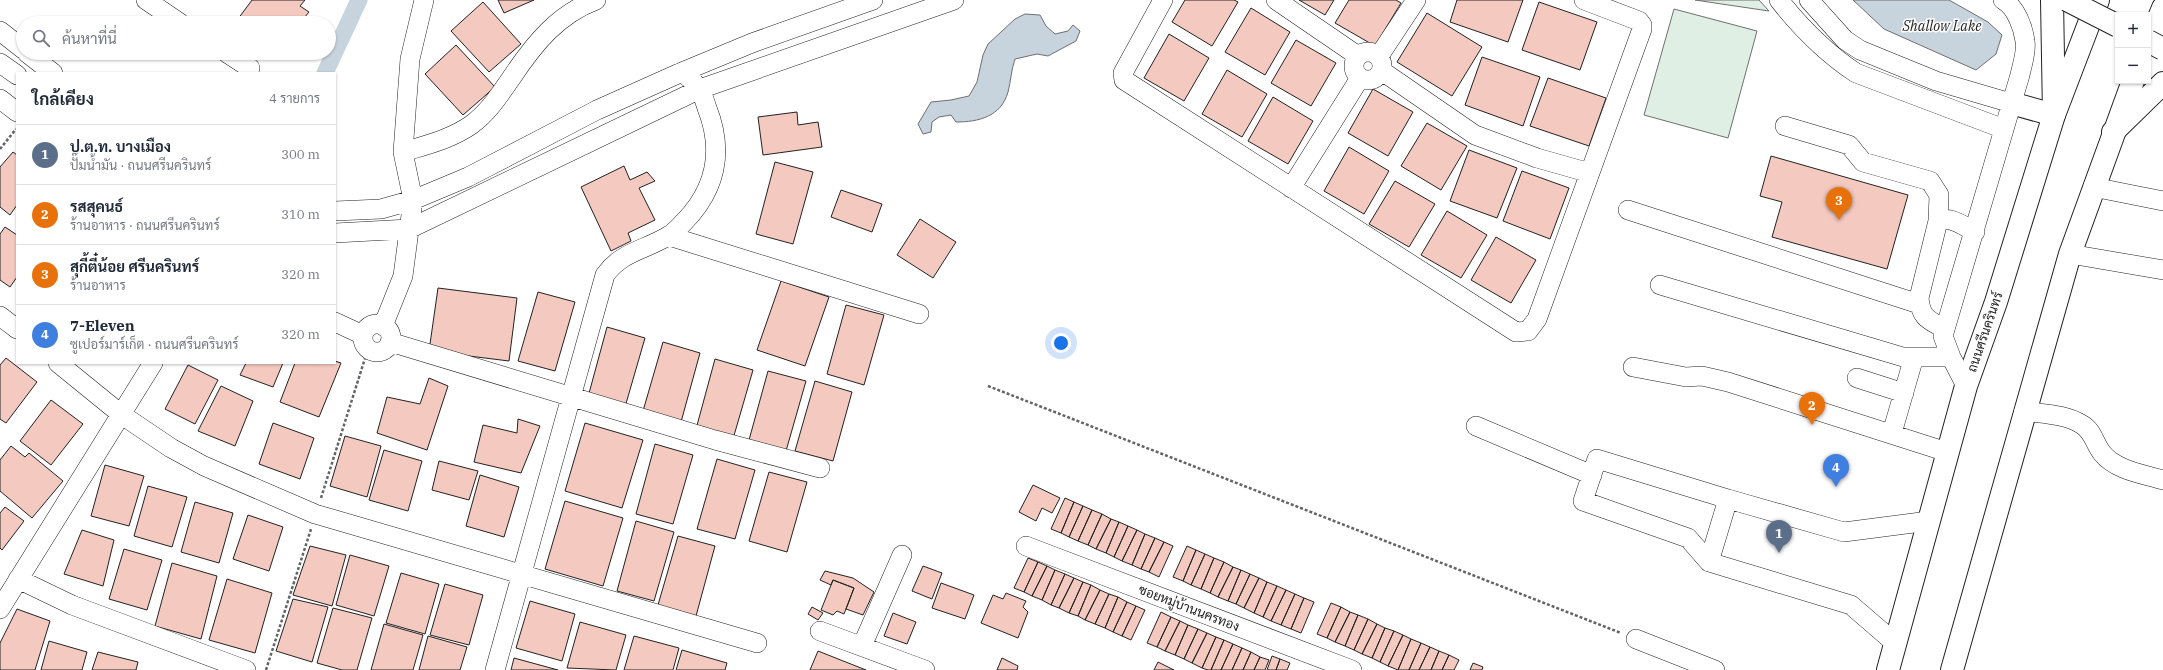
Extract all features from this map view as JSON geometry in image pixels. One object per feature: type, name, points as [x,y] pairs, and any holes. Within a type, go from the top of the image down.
[{"type":"main road","points":[[2011,103],[2054,115],[2052,0]]},
{"type":"main road","points":[[2067,0],[2115,24]]},
{"type":"main road","name":"ถนนศรีนครินทร์","points":[[1888,670],[1966,386],[1996,302],[2054,115],[2098,0]]},
{"type":"main road","points":[[2151,36],[2163,8]]},
{"type":"main road","points":[[2151,44],[2163,49]]},
{"type":"main road","points":[[2113,132],[2163,83]]},
{"type":"main road","points":[[1952,670],[2024,411],[2070,254],[2113,132],[2132,84]]},
{"type":"street","points":[[146,0],[170,16]]},
{"type":"street","points":[[387,334],[403,276],[413,200],[403,152],[410,59],[424,0]]},
{"type":"street","points":[[403,152],[440,142],[471,125],[493,105],[523,60],[555,24],[581,6],[596,0]]},
{"type":"street","points":[[336,211],[381,209],[413,200],[468,177],[598,110],[682,72],[752,43],[873,0]]},
{"type":"street","points":[[336,233],[409,229],[700,89],[954,0]]},
{"type":"street","points":[[1163,0],[1123,73],[1124,80],[1516,332],[1528,331],[1537,319],[1642,25],[1639,21],[1584,0]]},
{"type":"street","points":[[1276,0],[1339,41],[1358,56]]},
{"type":"street","points":[[1360,78],[1373,80],[1380,64],[1416,0]]},
{"type":"street","points":[[1779,0],[1807,33],[1836,60],[1856,73],[1893,89],[2004,129]]},
{"type":"street","points":[[1809,0],[1845,40],[1876,58],[1936,81],[2011,103]]},
{"type":"street","points":[[1966,386],[1951,357],[1943,336],[1975,232],[2020,75],[2026,42],[2018,18],[2007,2],[2003,0]]},
{"type":"street","points":[[0,31],[16,44]]},
{"type":"street","points":[[1358,56],[1371,52],[1380,64],[1475,134],[1537,158],[1590,173]]},
{"type":"street","points":[[1358,56],[1354,68],[1360,78]]},
{"type":"street","points":[[37,60],[52,72]]},
{"type":"street","points":[[237,60],[250,68]]},
{"type":"street","points":[[0,62],[16,74]]},
{"type":"street","points":[[1893,89],[1901,68]]},
{"type":"street","points":[[495,670],[605,275],[612,264],[623,257],[669,236],[692,214],[706,193],[716,166],[717,143],[711,117],[700,89],[682,72]]},
{"type":"street","points":[[1291,188],[1360,78]]},
{"type":"street","points":[[0,99],[16,111]]},
{"type":"street","points":[[1785,126],[1849,145],[1863,162],[1930,181],[1939,195],[1938,221],[1919,298],[1919,304],[1925,318],[1945,329]]},
{"type":"street","points":[[2093,187],[2163,201]]},
{"type":"street","points":[[1628,210],[1919,304]]},
{"type":"street","points":[[1938,221],[1943,218],[1948,219],[1975,232]]},
{"type":"street","points":[[669,236],[919,314]]},
{"type":"street","points":[[2070,254],[2163,270]]},
{"type":"street","points":[[1660,285],[1903,357],[1951,357]]},
{"type":"street","points":[[0,316],[16,329]]},
{"type":"street","points":[[336,322],[363,335],[372,325],[387,334],[571,397],[715,440],[820,468]]},
{"type":"street","points":[[1892,433],[1914,357]]},
{"type":"street","points":[[59,364],[122,414],[172,448],[204,466],[315,514],[522,573],[757,643]]},
{"type":"street","points":[[0,609],[122,414],[151,364]]},
{"type":"street","points":[[1633,367],[1686,377],[1702,376],[1728,382],[1892,433],[1947,452]]},
{"type":"street","points":[[1857,378],[1904,393]]},
{"type":"street","points":[[2024,411],[2080,423],[2088,428],[2101,453],[2110,461],[2129,470],[2163,480]]},
{"type":"street","points":[[1476,426],[1592,475]]},
{"type":"street","points":[[1895,643],[1851,605],[1709,562],[1688,538],[1583,501],[1597,459],[1728,499],[1844,532],[1929,521]]},
{"type":"street","points":[[1709,562],[1728,499]]},
{"type":"street","name":"ซอยหมู่บ้านนครทอง","points":[[1026,546],[1352,670]]},
{"type":"street","points":[[862,646],[902,555]]},
{"type":"street","points":[[18,579],[72,605],[246,670]]},
{"type":"street","points":[[820,631],[925,670]]},
{"type":"street","points":[[1636,639],[1715,670]]},
{"type":"path","points":[[0,149],[16,128]]},
{"type":"path","points":[[988,386],[1636,639]]},
{"type":"green space","points":[[1695,0],[1759,0],[1769,11]]},
{"type":"green space","points":[[1674,9],[1757,31],[1728,138],[1644,115]]},
{"type":"water","name":"Shallow Lake","points":[[1853,0],[1949,0],[1988,22],[2002,35],[1996,54],[1976,70],[1884,29]]},
{"type":"water","points":[[1025,14],[1040,15],[1046,26],[1055,34],[1068,31],[1073,25],[1080,31],[1076,41],[1048,56],[1037,54],[1015,59],[1005,100],[1000,107],[988,116],[964,122],[956,122],[951,115],[939,117],[932,122],[931,132],[923,134],[918,124],[931,102],[969,96],[977,82],[983,55],[988,44],[1015,19]]},
{"type":"building","points":[[252,0],[305,0],[300,6],[309,12],[306,16],[240,16]]},
{"type":"building","points":[[498,0],[534,0],[504,13]]},
{"type":"building","points":[[1185,0],[1234,0],[1238,2],[1212,46],[1172,22]]},
{"type":"building","points":[[1299,0],[1334,0],[1325,15]]},
{"type":"building","points":[[1349,0],[1396,0],[1401,3],[1375,46],[1335,23]]},
{"type":"building","points":[[1457,0],[1523,0],[1508,42],[1450,22]]},
{"type":"building","points":[[483,2],[521,44],[489,72],[451,31]]},
{"type":"building","points":[[1539,2],[1597,22],[1580,70],[1522,50]]},
{"type":"building","points":[[1251,8],[1290,32],[1265,75],[1225,52]]},
{"type":"building","points":[[1427,13],[1482,47],[1452,96],[1397,62]]},
{"type":"building","points":[[1169,34],[1209,58],[1184,101],[1144,78]]},
{"type":"building","points":[[1296,40],[1336,63],[1311,106],[1271,83]]},
{"type":"building","points":[[456,45],[495,87],[463,115],[425,74]]},
{"type":"building","points":[[1482,57],[1540,77],[1523,126],[1465,105]]},
{"type":"building","points":[[1227,70],[1267,94],[1242,137],[1202,114]]},
{"type":"building","points":[[1548,78],[1606,98],[1589,146],[1530,126]]},
{"type":"building","points":[[1373,89],[1413,112],[1388,156],[1348,133]]},
{"type":"building","points":[[1273,97],[1313,121],[1288,164],[1248,141]]},
{"type":"building","points":[[797,112],[798,125],[818,122],[822,147],[763,155],[758,117]]},
{"type":"building","points":[[1427,123],[1467,146],[1441,190],[1401,166]]},
{"type":"building","points":[[1349,147],[1389,171],[1364,214],[1324,191]]},
{"type":"building","points":[[1469,150],[1517,168],[1497,218],[1450,201]]},
{"type":"building","points":[[13,152],[16,154],[16,206],[10,215],[0,207],[0,167]]},
{"type":"building","points":[[1771,156],[1908,195],[1887,269],[1772,237],[1782,202],[1760,196]]},
{"type":"building","points":[[775,162],[813,172],[793,244],[756,234]]},
{"type":"building","points":[[624,166],[630,180],[647,172],[655,181],[639,188],[655,220],[628,233],[631,241],[611,251],[581,187]]},
{"type":"building","points":[[1522,171],[1569,188],[1550,239],[1503,221]]},
{"type":"building","points":[[1395,181],[1435,204],[1409,247],[1369,224]]},
{"type":"building","points":[[841,190],[882,204],[872,232],[831,217]]},
{"type":"building","points":[[1447,211],[1487,235],[1461,278],[1421,255]]},
{"type":"building","points":[[920,219],[956,242],[933,278],[897,255]]},
{"type":"building","points":[[5,227],[16,234],[16,278],[10,287],[0,280],[0,234]]},
{"type":"building","points":[[1496,237],[1536,260],[1511,303],[1471,280]]},
{"type":"building","points":[[781,281],[829,297],[805,366],[757,350]]},
{"type":"building","points":[[438,288],[517,298],[509,361],[429,351]]},
{"type":"building","points":[[538,292],[575,302],[555,371],[518,361]]},
{"type":"building","points":[[846,305],[884,315],[864,385],[827,374]]},
{"type":"building","points":[[607,327],[645,338],[625,407],[588,397]]},
{"type":"building","points":[[663,342],[700,353],[681,422],[643,411]]},
{"type":"building","points":[[6,358],[37,382],[6,423],[0,419],[0,365]]},
{"type":"building","points":[[715,359],[753,370],[733,439],[696,429]]},
{"type":"building","points":[[336,361],[341,363],[319,417],[280,402],[295,364],[336,364]]},
{"type":"building","points":[[246,364],[283,364],[273,387],[240,375]]},
{"type":"building","points":[[188,365],[218,380],[195,424],[165,409]]},
{"type":"building","points":[[768,371],[806,381],[786,451],[749,440]]},
{"type":"building","points":[[429,378],[448,386],[427,450],[377,433],[387,397],[420,404]]},
{"type":"building","points":[[815,381],[852,392],[833,461],[795,451]]},
{"type":"building","points":[[221,386],[253,401],[235,446],[198,431]]},
{"type":"building","points":[[51,400],[83,424],[51,465],[20,441]]},
{"type":"building","points":[[518,419],[540,426],[521,473],[474,462],[483,425],[517,433]]},
{"type":"building","points":[[273,423],[314,438],[300,479],[259,464]]},
{"type":"building","points":[[585,423],[643,440],[622,508],[565,491]]},
{"type":"building","points":[[345,436],[381,446],[367,497],[330,486]]},
{"type":"building","points":[[655,444],[693,455],[673,524],[636,514]]},
{"type":"building","points":[[11,446],[25,457],[29,453],[63,481],[32,518],[0,491],[0,460]]},
{"type":"building","points":[[384,450],[422,461],[408,511],[369,500]]},
{"type":"building","points":[[717,459],[755,470],[735,539],[697,529]]},
{"type":"building","points":[[439,461],[478,471],[469,500],[432,490]]},
{"type":"building","points":[[105,465],[144,476],[129,526],[91,516]]},
{"type":"building","points":[[769,472],[807,482],[787,552],[749,541]]},
{"type":"building","points":[[480,475],[519,487],[504,537],[466,526]]},
{"type":"building","points":[[1033,485],[1060,498],[1052,513],[1042,508],[1036,521],[1019,512]]},
{"type":"building","points":[[148,486],[187,497],[172,547],[134,536]]},
{"type":"building","points":[[1065,498],[1074,502],[1061,533],[1051,529]]},
{"type":"building","points":[[565,501],[623,518],[603,586],[545,569]]},
{"type":"building","points":[[195,502],[233,513],[219,563],[181,552]]},
{"type":"building","points":[[1074,502],[1083,506],[1069,537],[1061,533]]},
{"type":"building","points":[[1083,506],[1092,510],[1078,541],[1069,537]]},
{"type":"building","points":[[5,507],[24,521],[2,550],[0,548],[0,513]]},
{"type":"building","points":[[1092,510],[1102,514],[1088,545],[1078,541]]},
{"type":"building","points":[[1102,514],[1111,519],[1096,549],[1088,545]]},
{"type":"building","points":[[248,515],[283,527],[269,571],[233,559]]},
{"type":"building","points":[[1111,519],[1119,522],[1106,553],[1096,549]]},
{"type":"building","points":[[636,521],[674,532],[654,601],[617,591]]},
{"type":"building","points":[[1119,522],[1128,526],[1114,557],[1106,553]]},
{"type":"building","points":[[1128,526],[1137,530],[1122,561],[1114,557]]},
{"type":"building","points":[[82,530],[114,540],[103,586],[64,574]]},
{"type":"building","points":[[1137,530],[1145,534],[1132,565],[1122,561]]},
{"type":"building","points":[[1145,534],[1155,538],[1141,569],[1132,565]]},
{"type":"building","points":[[678,536],[715,546],[696,616],[658,605]]},
{"type":"building","points":[[1155,538],[1164,542],[1149,572],[1141,569]]},
{"type":"building","points":[[1164,542],[1173,546],[1159,577],[1149,572]]},
{"type":"building","points":[[310,546],[346,555],[332,606],[293,595]]},
{"type":"building","points":[[1187,546],[1196,550],[1183,581],[1173,577]]},
{"type":"building","points":[[124,549],[162,560],[147,610],[109,599]]},
{"type":"building","points":[[1196,550],[1205,554],[1191,585],[1183,581]]},
{"type":"building","points":[[1205,554],[1214,558],[1201,589],[1191,585]]},
{"type":"building","points":[[350,555],[389,566],[374,616],[336,605]]},
{"type":"building","points":[[1028,558],[1038,562],[1024,592],[1014,588]]},
{"type":"building","points":[[1214,558],[1224,562],[1210,593],[1201,589]]},
{"type":"building","points":[[1038,562],[1047,566],[1032,596],[1024,592]]},
{"type":"building","points":[[1224,562],[1233,567],[1218,597],[1210,593]]},
{"type":"building","points":[[172,563],[217,576],[201,639],[155,626]]},
{"type":"building","points":[[923,566],[942,573],[932,599],[912,591]]},
{"type":"building","points":[[1047,566],[1055,570],[1042,600],[1032,596]]},
{"type":"building","points":[[1233,567],[1241,570],[1228,601],[1218,597]]},
{"type":"building","points":[[1055,570],[1065,574],[1051,605],[1042,600]]},
{"type":"building","points":[[1241,570],[1250,574],[1236,604],[1228,601]]},
{"type":"building","points":[[825,571],[853,578],[874,592],[863,615],[846,609],[854,588],[833,580],[831,585],[820,580]]},
{"type":"building","points":[[401,573],[439,584],[425,634],[386,623]]},
{"type":"building","points":[[1065,574],[1074,578],[1059,608],[1051,605]]},
{"type":"building","points":[[1250,574],[1259,578],[1244,608],[1236,604]]},
{"type":"building","points":[[1074,578],[1083,582],[1069,613],[1059,608]]},
{"type":"building","points":[[1259,578],[1267,582],[1254,613],[1244,608]]},
{"type":"building","points":[[227,579],[272,593],[255,653],[209,640]]},
{"type":"building","points":[[833,580],[854,588],[844,614],[837,611],[833,615],[821,610]]},
{"type":"building","points":[[1083,582],[1091,585],[1078,616],[1069,613]]},
{"type":"building","points":[[1267,582],[1277,586],[1263,617],[1254,613]]},
{"type":"building","points":[[941,583],[974,595],[965,619],[932,608]]},
{"type":"building","points":[[445,584],[483,595],[469,645],[430,635]]},
{"type":"building","points":[[1091,585],[1100,590],[1085,620],[1078,616]]},
{"type":"building","points":[[1277,586],[1286,590],[1271,621],[1263,617]]},
{"type":"building","points":[[1100,590],[1109,594],[1095,624],[1085,620]]},
{"type":"building","points":[[1286,590],[1295,594],[1281,625],[1271,621]]},
{"type":"building","points":[[1006,593],[1026,601],[1023,607],[1028,612],[1018,638],[981,623],[993,595],[1003,599]]},
{"type":"building","points":[[1109,594],[1118,597],[1105,628],[1095,624]]},
{"type":"building","points":[[1295,594],[1304,598],[1291,629],[1281,625]]},
{"type":"building","points":[[1118,597],[1127,602],[1113,632],[1105,628]]},
{"type":"building","points":[[1304,598],[1314,602],[1301,633],[1291,629]]},
{"type":"building","points":[[293,599],[328,607],[312,662],[276,651]]},
{"type":"building","points":[[530,601],[575,614],[562,661],[516,648]]},
{"type":"building","points":[[1127,602],[1136,606],[1122,636],[1113,632]]},
{"type":"building","points":[[1331,603],[1341,607],[1327,638],[1317,634]]},
{"type":"building","points":[[1136,606],[1145,610],[1131,640],[1122,636]]},
{"type":"building","points":[[812,607],[823,613],[818,620],[808,614]]},
{"type":"building","points":[[1341,607],[1350,612],[1335,642],[1327,638]]},
{"type":"building","points":[[333,608],[372,618],[357,670],[342,670],[317,663]]},
{"type":"building","points":[[17,609],[50,621],[35,670],[0,670],[0,643]]},
{"type":"building","points":[[1161,612],[1171,617],[1157,647],[1147,643]]},
{"type":"building","points":[[1350,612],[1358,615],[1345,646],[1335,642]]},
{"type":"building","points":[[893,613],[916,622],[907,644],[884,636]]},
{"type":"building","points":[[1358,615],[1368,619],[1354,650],[1345,646]]},
{"type":"building","points":[[1171,617],[1180,621],[1165,651],[1157,647]]},
{"type":"building","points":[[1368,619],[1377,624],[1362,654],[1354,650]]},
{"type":"building","points":[[1180,621],[1188,625],[1175,655],[1165,651]]},
{"type":"building","points":[[580,622],[626,635],[616,670],[567,668]]},
{"type":"building","points":[[384,624],[423,635],[413,670],[371,670]]},
{"type":"building","points":[[1377,624],[1385,628],[1372,658],[1362,654]]},
{"type":"building","points":[[1188,625],[1198,629],[1184,659],[1175,655]]},
{"type":"building","points":[[1385,628],[1394,631],[1380,662],[1372,658]]},
{"type":"building","points":[[1198,629],[1207,633],[1192,663],[1184,659]]},
{"type":"building","points":[[1394,631],[1403,635],[1388,666],[1380,662]]},
{"type":"building","points":[[1207,633],[1216,637],[1202,668],[1192,663]]},
{"type":"building","points":[[1403,635],[1411,639],[1398,670],[1388,666]]},
{"type":"building","points":[[428,636],[467,647],[460,670],[419,670]]},
{"type":"building","points":[[634,636],[679,648],[673,670],[624,670]]},
{"type":"building","points":[[1216,637],[1224,640],[1211,670],[1202,668]]},
{"type":"building","points":[[1411,639],[1421,643],[1409,670],[1398,670]]},
{"type":"building","points":[[1224,640],[1233,644],[1221,670],[1211,670]]},
{"type":"building","points":[[49,641],[87,652],[82,670],[41,670]]},
{"type":"building","points":[[1421,643],[1430,647],[1419,670],[1409,670]]},
{"type":"building","points":[[1233,644],[1242,648],[1232,670],[1221,670]]},
{"type":"building","points":[[1430,647],[1439,651],[1431,670],[1419,670]]},
{"type":"building","points":[[1242,648],[1251,652],[1243,670],[1232,670]]},
{"type":"building","points":[[682,650],[727,663],[725,670],[676,670]]},
{"type":"building","points":[[818,651],[866,670],[810,670]]},
{"type":"building","points":[[1439,651],[1449,655],[1442,670],[1431,670]]},
{"type":"building","points":[[98,652],[138,662],[136,670],[92,670]]},
{"type":"building","points":[[1251,652],[1260,657],[1254,670],[1243,670]]},
{"type":"building","points":[[1449,655],[1459,660],[1454,670],[1442,670]]},
{"type":"building","points":[[1272,656],[1280,659],[1276,670],[1267,670]]},
{"type":"building","points":[[1260,657],[1269,660],[1265,670],[1254,670]]},
{"type":"building","points":[[514,658],[558,670],[511,670]]},
{"type":"building","points":[[1002,658],[1018,666],[1017,670],[997,670]]},
{"type":"building","points":[[1280,659],[1290,663],[1287,670],[1276,670]]},
{"type":"building","points":[[1158,662],[1174,670],[1154,670]]},
{"type":"building","points":[[1473,663],[1483,667],[1482,670],[1470,670]]},
{"type":"waterway","points":[[336,49],[359,0]]},
{"type":"waterway","points":[[325,72],[331,60]]},
{"type":"place","name":"สุกี้ตี๋น้อย ศรีนครินทร์","points":[[1839,220]]},
{"type":"place","name":"รสสุคนธ์","points":[[1812,425]]},
{"type":"place","name":"7-Eleven","points":[[1836,487]]},
{"type":"place","name":"ป.ต.ท. บางเมือง","points":[[1779,553]]}]
